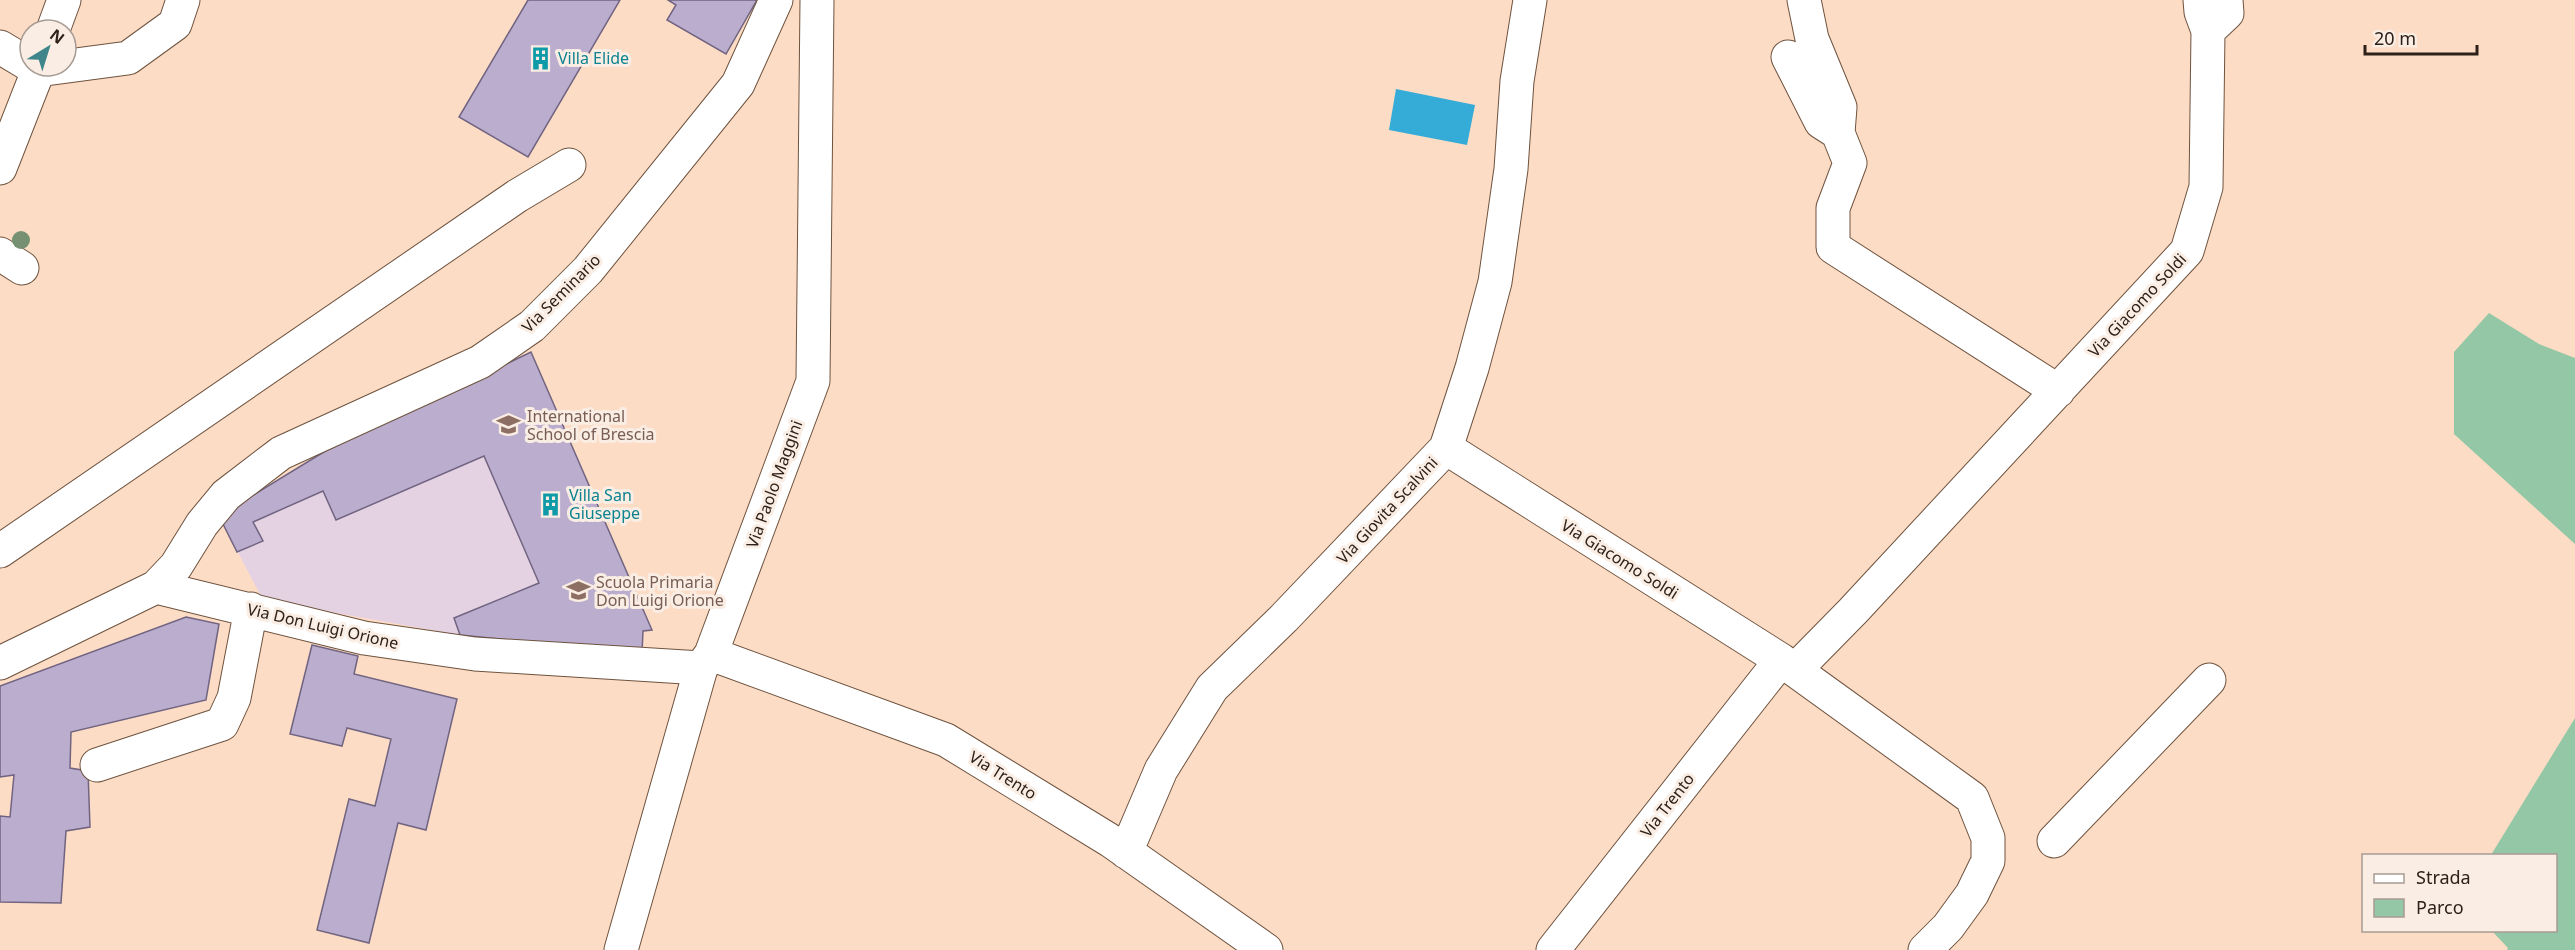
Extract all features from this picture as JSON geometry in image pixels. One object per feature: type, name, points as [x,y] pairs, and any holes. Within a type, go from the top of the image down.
[{"type":"street","points":[[57,18],[64,0]]},
{"type":"street","points":[[78,63],[128,58],[175,24],[183,0]]},
{"type":"street","name":"Via Seminario","points":[[156,587],[176,566],[202,524],[236,488],[281,453],[480,362],[532,326],[630,231],[727,111],[776,0]]},
{"type":"street","name":"Via Paolo Maggini","points":[[621,950],[706,661],[813,381],[817,0]]},
{"type":"street","name":"Via Giovita Scalvini","points":[[1126,852],[1161,770],[1212,688],[1284,618],[1446,447],[1472,368],[1495,282],[1511,169],[1517,81],[1530,0]]},
{"type":"street","points":[[1804,0],[1812,39],[1840,107],[1838,132],[1850,162],[1833,208],[1833,247],[2058,391]]},
{"type":"street","points":[[2204,15],[2227,13],[2226,0]]},
{"type":"street","name":"Via Giacomo Soldi","points":[[1788,665],[1861,603],[2187,251],[2206,187],[2204,15]]},
{"type":"street","points":[[0,47],[18,57]]},
{"type":"street","points":[[1788,57],[1821,122],[1838,132]]},
{"type":"street","points":[[0,168],[31,78]]},
{"type":"street","points":[[0,551],[517,196],[569,165]]},
{"type":"street","name":"Via Giacomo Soldi","points":[[1446,447],[1788,665],[1972,798],[1989,838],[1988,861],[1972,894],[1948,927],[1925,950]]},
{"type":"street","points":[[0,663],[156,587]]},
{"type":"street","name":"Via Don Luigi Orione","points":[[156,587],[364,638],[475,654],[706,661]]},
{"type":"street","points":[[97,765],[222,724],[234,698],[251,609]]},
{"type":"street","name":"Via Trento","points":[[706,661],[946,740],[1126,852],[1266,950]]},
{"type":"street","name":"Via Trento","points":[[1552,950],[1788,665]]},
{"type":"street","points":[[2054,841],[2209,680]]},
{"type":"shaded area","points":[[531,352],[643,631],[642,653],[460,635],[263,600],[219,516],[327,450]]},
{"type":"green space","points":[[2489,313],[2539,344],[2575,358],[2575,544],[2454,434],[2454,352]]},
{"type":"green space","points":[[2575,718],[2575,950],[2507,950],[2508,948],[2493,932],[2557,932],[2557,854],[2492,854]]},
{"type":"water","points":[[1396,89],[1475,105],[1467,145],[1389,130]]},
{"type":"building","name":"Villa Elide","points":[[528,0],[620,0],[528,157],[459,117]]},
{"type":"building","name":"Villa Elide","points":[[668,0],[757,0],[726,54],[667,20],[676,5]]},
{"type":"building","name":"Villa San Giuseppe","points":[[531,352],[652,630],[643,631],[642,653],[460,635],[454,618],[539,583],[484,456],[336,520],[323,491],[253,522],[263,541],[237,552],[219,516],[327,450]]},
{"type":"building","points":[[186,617],[219,624],[206,700],[71,732],[70,768],[88,771],[90,827],[66,831],[61,903],[0,902],[0,816],[10,817],[14,775],[0,777],[0,686]]},
{"type":"building","points":[[312,645],[358,656],[354,674],[457,699],[426,830],[398,823],[369,943],[317,930],[349,799],[375,806],[391,739],[347,728],[342,746],[290,734]]},
{"type":"place","name":"Villa Elide","points":[[540,58]]},
{"type":"place","name":"International School of Brescia","points":[[509,425]]},
{"type":"place","name":"Villa San Giuseppe","points":[[551,504]]},
{"type":"place","name":"Scuola Primaria Don Luigi Orione","points":[[578,591]]}]
